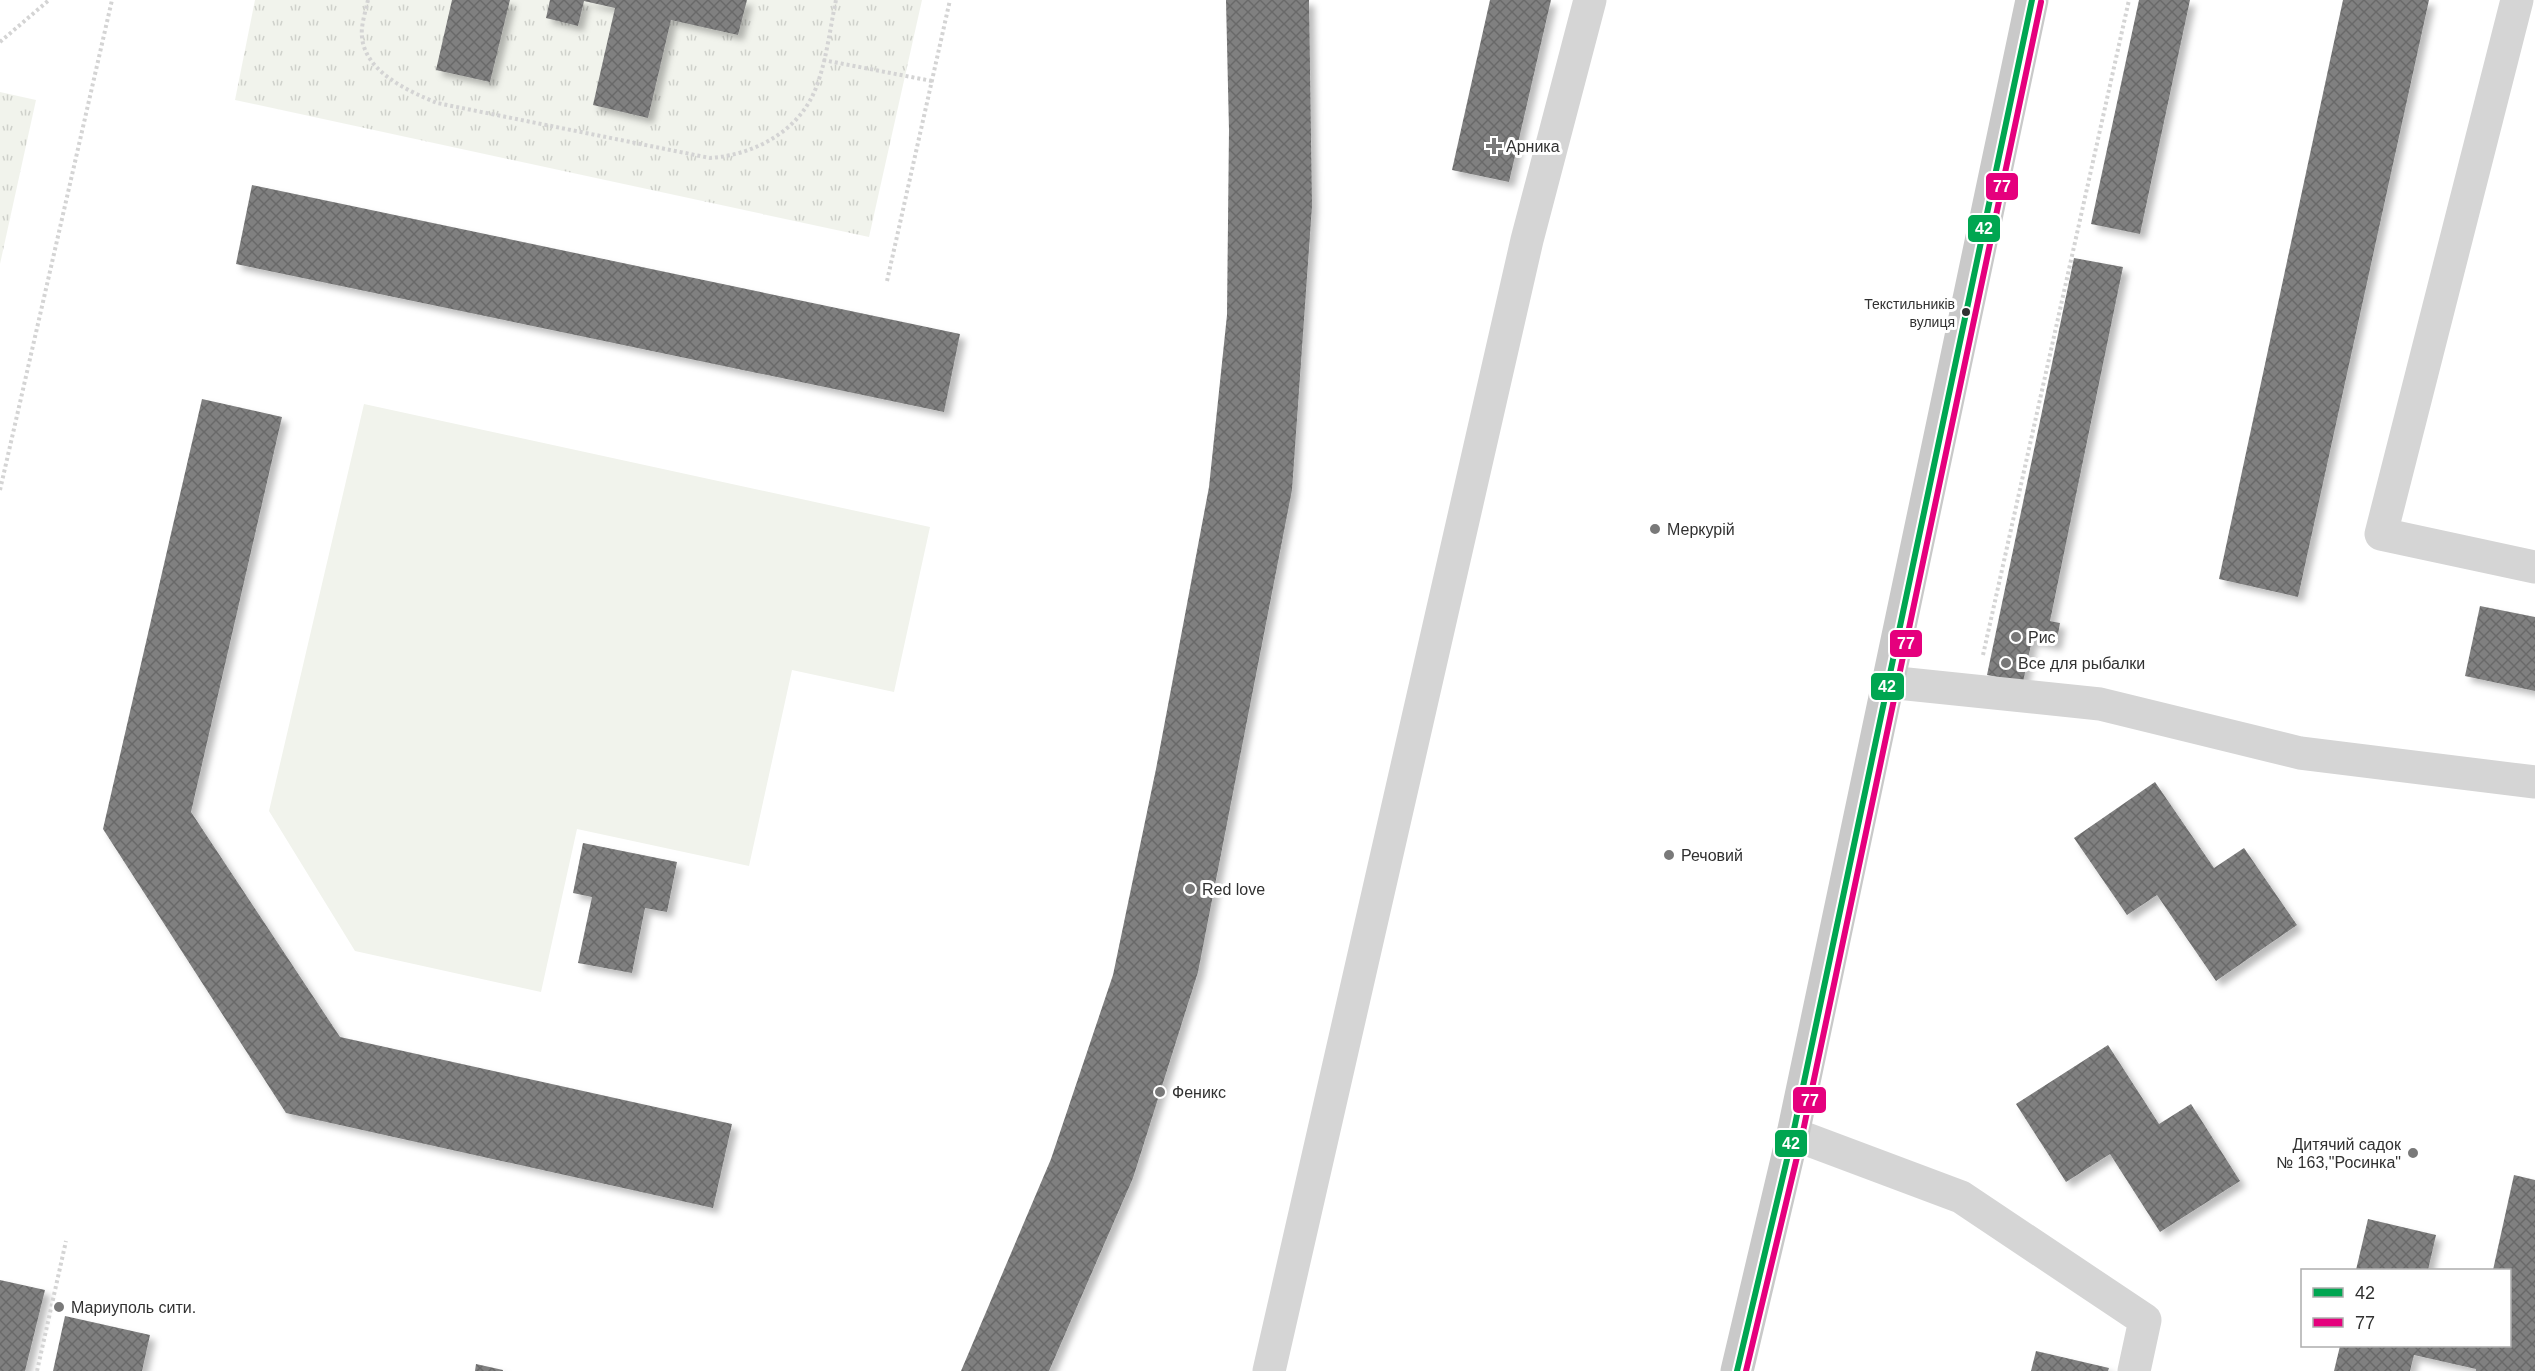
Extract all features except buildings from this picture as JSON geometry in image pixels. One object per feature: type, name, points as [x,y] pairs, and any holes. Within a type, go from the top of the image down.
[{"type":"main road","points":[[1737,1371],[1793,1134],[2032,0]]},
{"type":"lane","points":[[1269,1371],[1524,251],[1590,0]]},
{"type":"lane","points":[[2517,0],[2381,534],[2535,567]]},
{"type":"lane","points":[[1888,682],[2100,704],[2300,753],[2535,782]]},
{"type":"lane","points":[[1793,1134],[1961,1197],[2145,1320],[2134,1371]]},
{"type":"path","points":[[0,42],[49,0]]},
{"type":"path","points":[[0,490],[112,0]]},
{"type":"path","points":[[368,0],[362,30],[368,56],[387,77],[408,91],[437,103],[689,156],[727,157],[746,152],[768,142],[788,127],[806,106],[817,86],[836,0]]},
{"type":"path","points":[[887,281],[950,0]]},
{"type":"path","points":[[1982,660],[2129,0]]},
{"type":"path","points":[[823,60],[932,81]]},
{"type":"path","points":[[37,1371],[66,1241]]},
{"type":"green space","points":[[255,0],[922,0],[869,237],[235,100]]},
{"type":"green space","points":[[0,92],[36,100],[0,264]]},
{"type":"green space","points":[[364,404],[930,527],[894,692],[792,670],[749,866],[577,829],[541,992],[355,951],[269,811]]},
{"type":"transit line","name":"42","points":[[1737,1371],[1793,1134],[2032,0]]},
{"type":"transit line","name":"77","points":[[1746,1371],[1802,1136],[2041,2]]},
{"type":"place","name":"Арника","points":[[1494,146]]},
{"type":"place","name":"Текстильників вулиця","points":[[1966,312]]},
{"type":"place","name":"Меркурій","points":[[1655,529]]},
{"type":"place","name":"Рис","points":[[2016,637]]},
{"type":"place","name":"Все для рыбалки","points":[[2006,663]]},
{"type":"place","name":"Речовий","points":[[1669,855]]},
{"type":"place","name":"Red love","points":[[1190,889]]},
{"type":"place","name":"Феникс","points":[[1160,1092]]},
{"type":"place","name":"Дитячий садок № 163,\"Росинка\"","points":[[2413,1153]]},
{"type":"place","name":"Мариуполь сити.","points":[[59,1307]]}]
